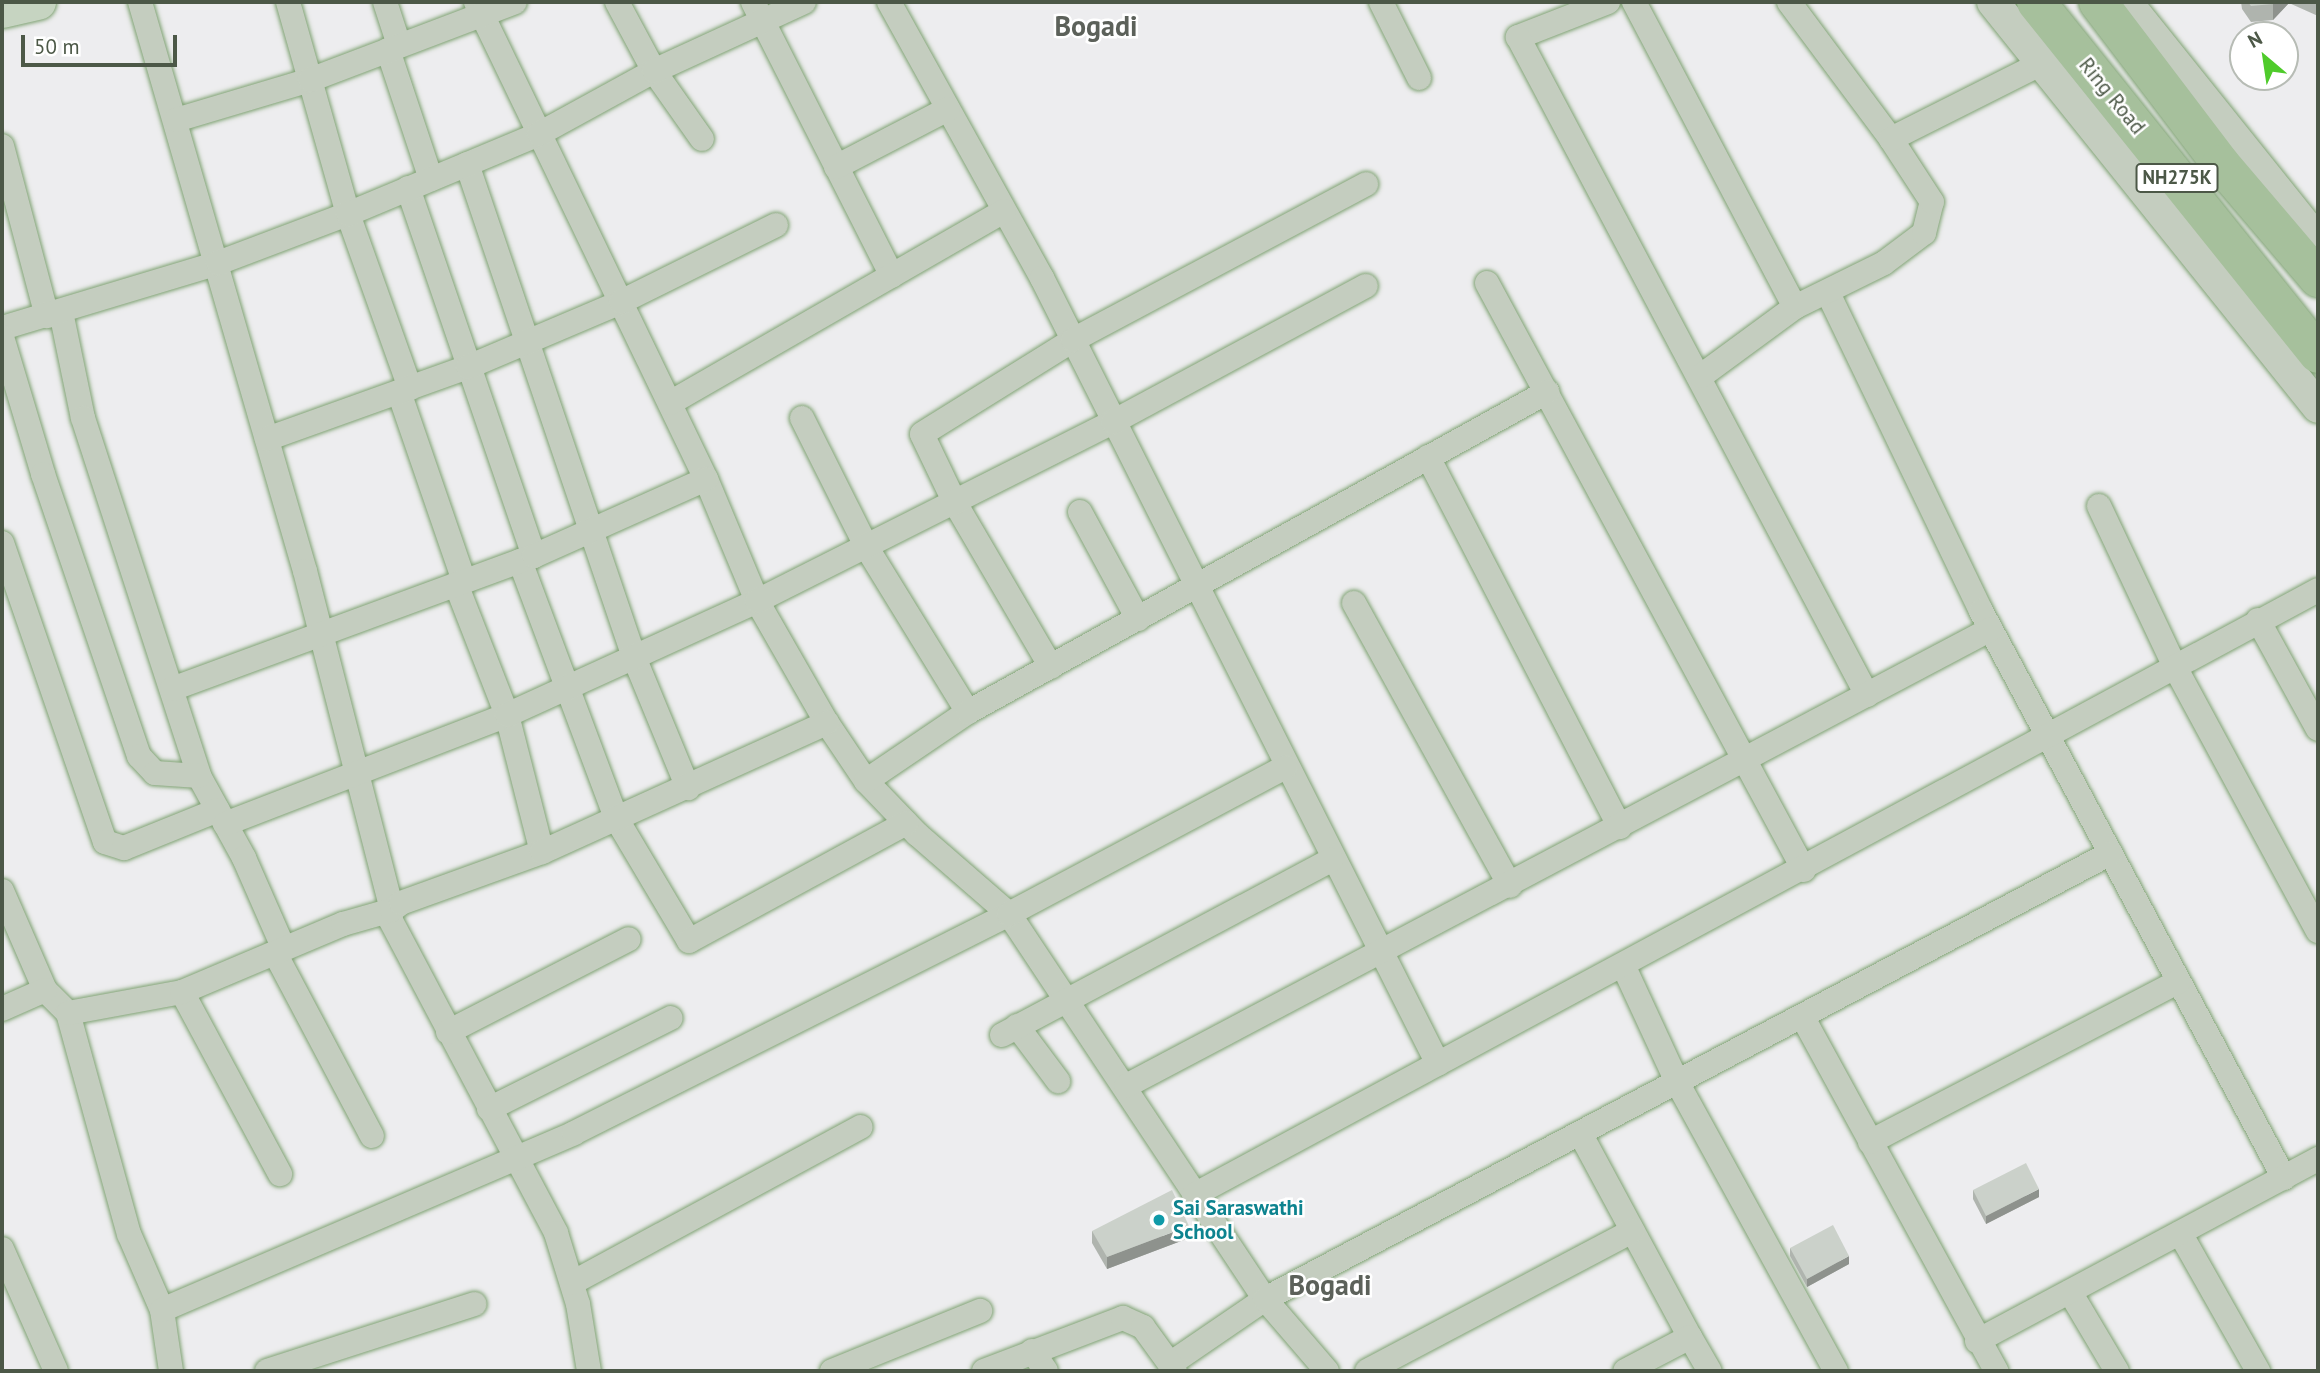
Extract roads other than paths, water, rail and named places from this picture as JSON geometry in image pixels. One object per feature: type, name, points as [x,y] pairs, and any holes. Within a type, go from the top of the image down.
[{"type":"highway","name":"Ring Road","points":[[2036,2],[2318,354]]},
{"type":"highway","name":"NH275K","points":[[2112,4],[2221,163],[2318,278]]},
{"type":"main road","points":[[2,10],[38,2]]},
{"type":"street","points":[[140,2],[218,263],[320,633],[393,910],[394,933],[556,1233],[572,1283],[589,1371]]},
{"type":"street","points":[[288,2],[348,214],[404,390],[460,582],[507,715],[542,852]]},
{"type":"street","points":[[385,2],[394,47],[431,179]]},
{"type":"street","points":[[176,120],[310,80],[394,47],[479,9],[515,2]]},
{"type":"street","points":[[617,2],[654,71],[702,139]]},
{"type":"street","points":[[2,327],[54,314],[218,263],[348,214],[539,134],[758,11],[804,2]]},
{"type":"street","points":[[889,2],[1073,340],[1284,767],[1379,955],[1438,1064]]},
{"type":"street","points":[[1608,2],[1518,37],[1701,376],[1867,695]]},
{"type":"street","points":[[1634,2],[1795,307]]},
{"type":"street","points":[[1701,376],[1795,307],[1884,263],[1924,233],[1932,202],[1891,139],[1789,2]]},
{"type":"street","points":[[1993,2],[2040,64],[2318,407]]},
{"type":"street","points":[[1386,4],[1419,78]]},
{"type":"street","points":[[2112,4],[2318,242]]},
{"type":"street","points":[[479,9],[706,479],[757,601],[827,723],[866,781],[906,823],[1009,914],[1126,1086],[1194,1195],[1265,1299],[1327,1371]]},
{"type":"street","points":[[758,11],[892,276]]},
{"type":"street","points":[[1891,139],[2040,64]]},
{"type":"street","points":[[836,167],[948,109]]},
{"type":"street","points":[[2,146],[83,418],[199,776],[221,817],[279,951],[372,1136]]},
{"type":"street","points":[[467,164],[530,341],[590,532],[634,657],[688,788]]},
{"type":"street","points":[[1051,667],[956,503],[922,435],[1073,340],[1366,184]]},
{"type":"street","points":[[408,188],[468,366],[567,688],[616,818],[689,941],[906,823]]},
{"type":"street","points":[[670,403],[1004,211]]},
{"type":"street","points":[[267,439],[530,341],[621,302],[776,225]]},
{"type":"street","points":[[1487,283],[1804,870]]},
{"type":"street","points":[[2,543],[105,842],[124,848],[358,773],[507,715],[567,688],[867,548],[1113,422],[1366,286]]},
{"type":"street","points":[[1828,293],[1991,629],[2284,1178]]},
{"type":"street","points":[[2,337],[43,474],[139,756],[155,773],[199,776]]},
{"type":"street","points":[[866,781],[968,712],[1547,392]]},
{"type":"street","points":[[802,418],[867,548],[968,712]]},
{"type":"street","points":[[1428,457],[1620,827]]},
{"type":"street","points":[[172,689],[527,558],[706,479]]},
{"type":"street","points":[[2099,506],[2175,667],[2318,930]]},
{"type":"street","points":[[1080,512],[1138,619]]},
{"type":"street","points":[[1194,1195],[1804,870],[2049,738],[2258,620],[2318,590]]},
{"type":"street","points":[[1353,603],[1510,886]]},
{"type":"street","points":[[2258,620],[2318,729]]},
{"type":"street","points":[[1126,1086],[1747,761],[1991,629]]},
{"type":"street","points":[[68,1013],[181,992],[343,924],[393,910],[401,903],[542,852],[827,723]]},
{"type":"street","points":[[162,1310],[516,1158],[1009,914],[1284,767]]},
{"type":"street","points":[[984,1371],[1123,1318],[1143,1327],[1172,1368],[1265,1299],[2111,853]]},
{"type":"street","points":[[1058,1081],[1009,1031],[1331,860]]},
{"type":"street","points":[[2,891],[45,990],[68,1013],[129,1234],[162,1310],[171,1371]]},
{"type":"street","points":[[448,1032],[629,939]]},
{"type":"street","points":[[1623,965],[1676,1082],[1836,1371]]},
{"type":"street","points":[[1870,1142],[2179,981]]},
{"type":"street","points":[[2,1009],[45,990]]},
{"type":"street","points":[[181,992],[280,1174]]},
{"type":"street","points":[[1802,1016],[1977,1341],[1996,1371]]},
{"type":"street","points":[[489,1109],[671,1018]]},
{"type":"street","points":[[572,1283],[861,1127]]},
{"type":"street","points":[[1580,1133],[1689,1337],[1710,1371]]},
{"type":"street","points":[[1977,1341],[2318,1160]]},
{"type":"street","points":[[1367,1371],[1632,1231]]},
{"type":"street","points":[[2180,1233],[2258,1371]]},
{"type":"street","points":[[2,1250],[55,1371]]},
{"type":"street","points":[[2070,1292],[2117,1371]]},
{"type":"street","points":[[267,1371],[474,1304]]},
{"type":"street","points":[[832,1371],[981,1311]]},
{"type":"street","points":[[1625,1371],[1689,1337]]},
{"type":"street","points":[[1032,1351],[1046,1371]]},
{"type":"place","name":"Sai Saraswathi School","points":[[1159,1220]]},
{"type":"district","name":"Bogadi","points":[[1096,26]]},
{"type":"district","name":"Bogadi","points":[[1330,1285]]}]
